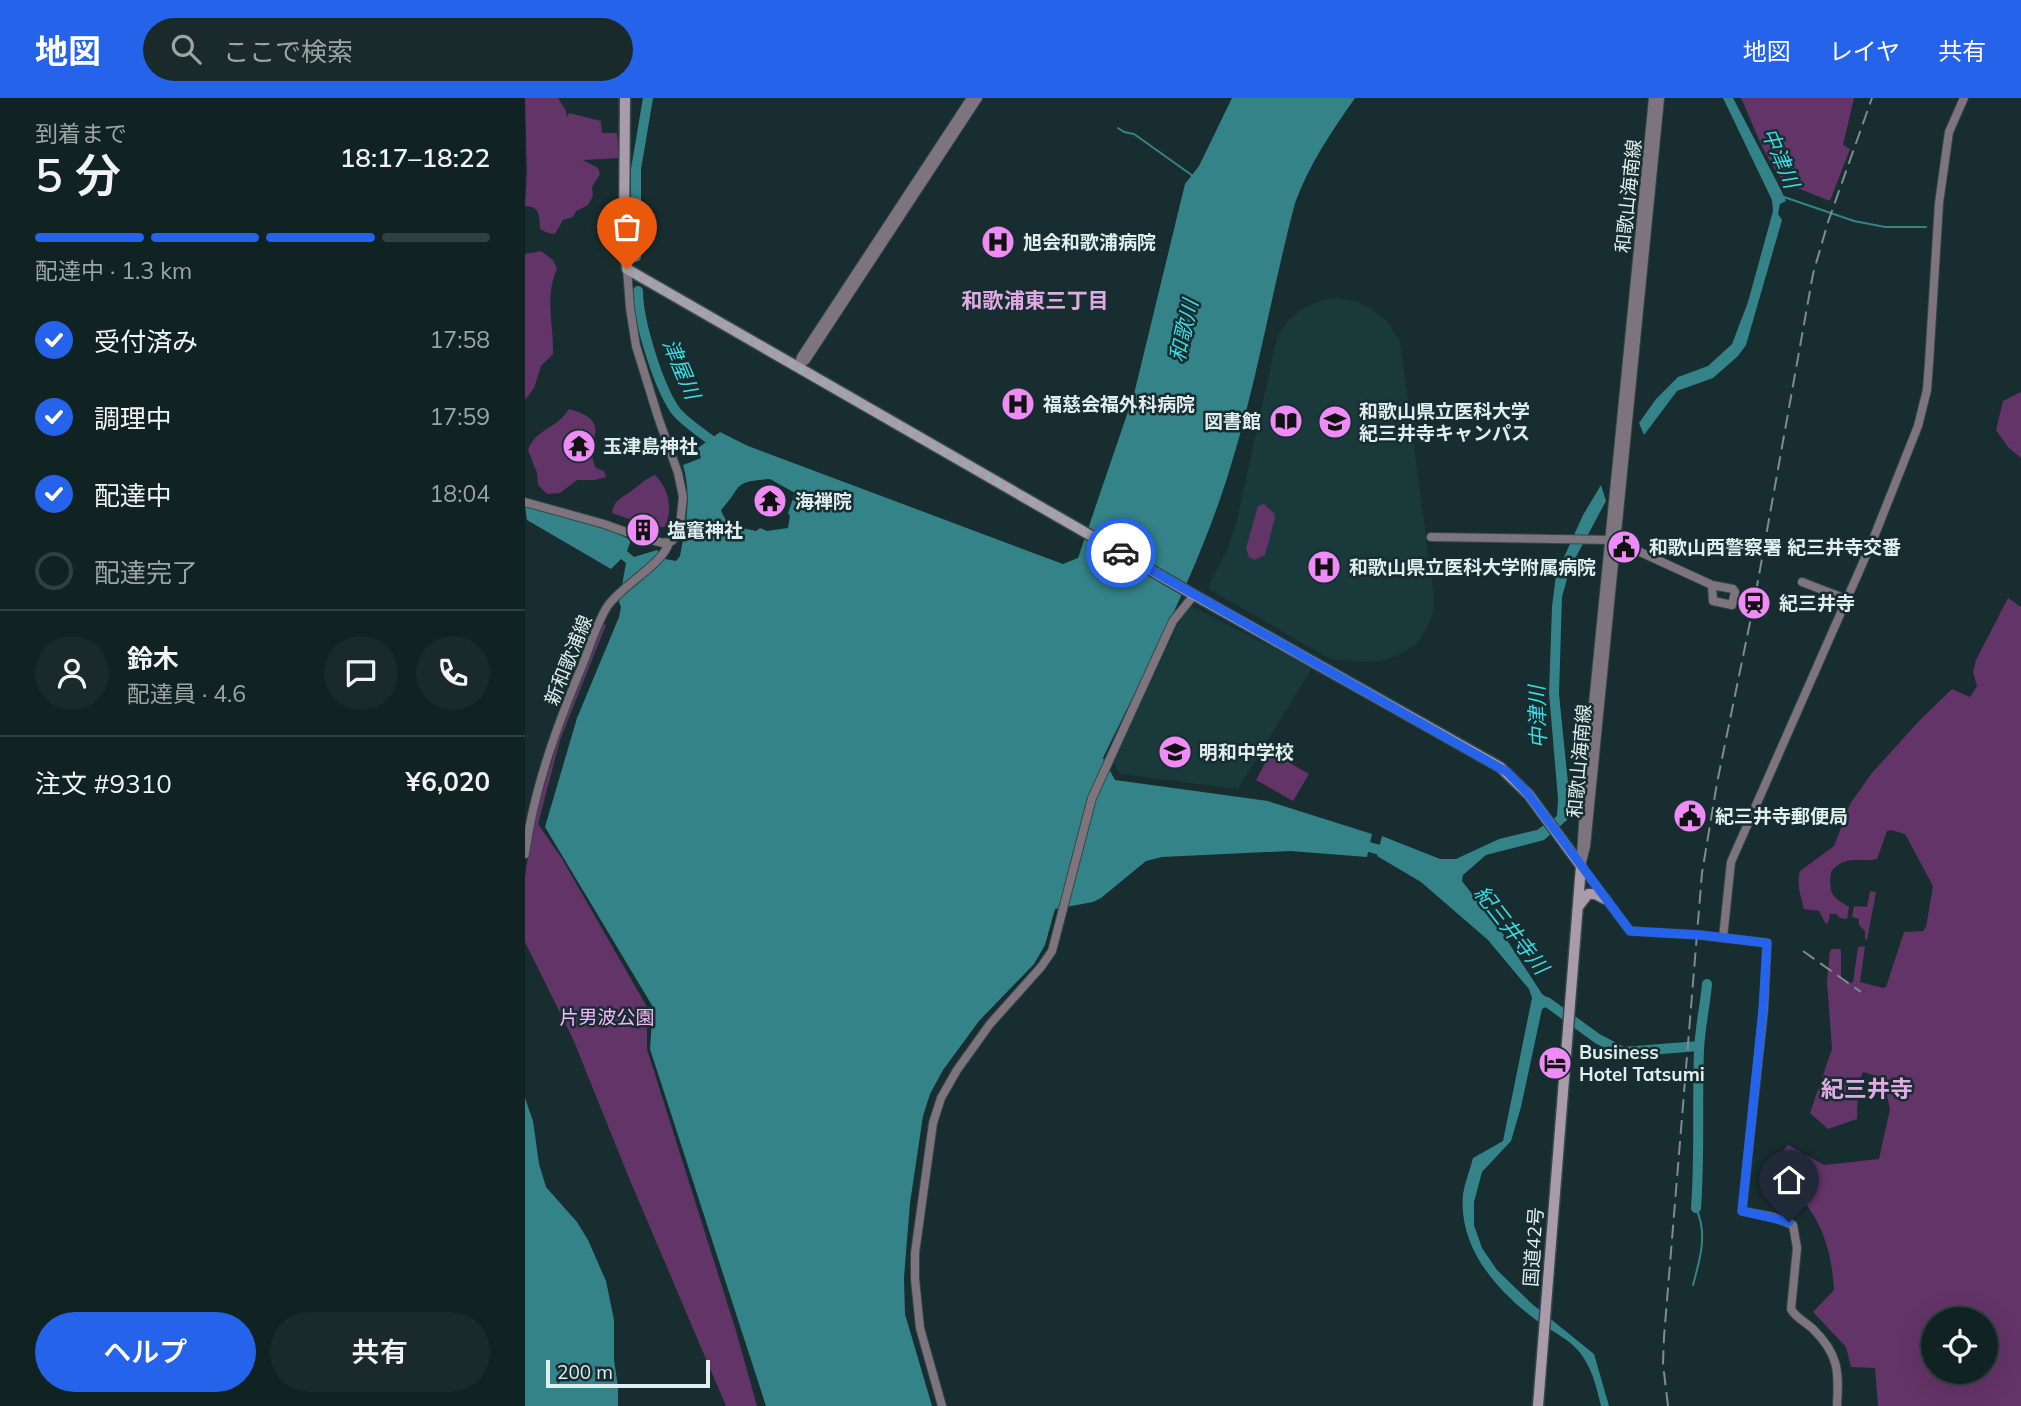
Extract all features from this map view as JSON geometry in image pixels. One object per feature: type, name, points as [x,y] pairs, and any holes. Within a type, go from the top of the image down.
[{"type":"highway","points":[[625,98],[624,240],[627,269],[1190,593],[1500,767],[1518,782],[1581,866]]},
{"type":"highway","name":"国道42号","points":[[1538,1406],[1549,1314],[1558,1147],[1581,866]]},
{"type":"highway","points":[[1577,908],[1588,894],[1605,899]]},
{"type":"highway","name":"国道42号","points":[[1545,1406],[1547,1332]]},
{"type":"main road","points":[[798,366],[801,357],[971,98]]},
{"type":"main road","points":[[798,366],[806,360],[978,98]]},
{"type":"main road","name":"和歌山海南線","points":[[1581,866],[1586,846],[1653,98]]},
{"type":"main road","name":"和歌山海南線","points":[[1581,866],[1582,826],[1660,98]]},
{"type":"main road","points":[[1723,939],[1731,862],[1911,449],[1921,415],[1927,390],[1939,203],[1949,132],[1964,98]]},
{"type":"main road","name":"新和歌浦線","points":[[525,854],[533,812],[554,735],[602,616],[615,598],[663,555],[669,542],[677,536],[683,497],[678,473],[636,346],[629,308],[627,269]]},
{"type":"main road","points":[[525,502],[604,524],[633,536],[656,542],[669,542]]},
{"type":"main road","points":[[1431,537],[1613,540],[1712,585]]},
{"type":"main road","points":[[1802,582],[1846,599]]},
{"type":"main road","points":[[942,1406],[920,1328],[915,1279],[915,1253],[933,1123],[946,1088],[963,1060],[1046,961],[1053,948],[1092,798],[1173,621],[1190,593]]},
{"type":"main road","points":[[1557,834],[1568,839],[1576,838],[1582,826]]},
{"type":"main road","points":[[1581,866],[1630,931],[1767,943],[1742,1211],[1773,1217],[1793,1225],[1797,1248],[1791,1309],[1794,1315],[1811,1327],[1831,1349],[1838,1381],[1837,1406]]},
{"type":"shaded area","points":[[1337,298],[1356,301],[1371,308],[1388,322],[1400,341],[1434,597],[1433,613],[1416,644],[1381,661],[1330,659],[1210,590],[1209,585],[1227,550],[1236,524],[1277,338],[1285,324],[1299,311],[1322,300]]},
{"type":"shaded area","points":[[1192,606],[1312,668],[1238,789],[1120,774],[1113,762],[1183,614]]},
{"type":"green space","points":[[525,98],[558,98],[567,117],[569,113],[601,121],[602,133],[617,133],[619,158],[583,160],[598,168],[600,174],[592,187],[593,196],[588,205],[576,211],[573,217],[563,220],[555,234],[540,229],[536,210],[525,206]]},
{"type":"green space","points":[[1741,98],[1854,98],[1843,145],[1850,149],[1830,201],[1785,183],[1766,153]]},
{"type":"green space","points":[[541,251],[553,260],[557,269],[550,301],[553,354],[541,366],[534,388],[525,400],[525,254]]},
{"type":"green space","points":[[2021,392],[2021,458],[2008,447],[1996,430],[2003,401]]},
{"type":"green space","points":[[569,409],[583,414],[595,426],[593,458],[596,468],[604,471],[606,477],[577,480],[560,493],[547,494],[538,485],[537,473],[528,450],[536,437],[564,416]]},
{"type":"green space","points":[[655,475],[664,486],[668,499],[669,513],[665,527],[652,527],[612,513],[618,501]]},
{"type":"green space","points":[[1264,504],[1274,513],[1275,518],[1265,555],[1254,560],[1249,557],[1246,548],[1258,506]]},
{"type":"green space","points":[[2008,598],[2021,607],[2021,1406],[1878,1406],[1875,1368],[1851,1367],[1846,1347],[1813,1312],[1834,1290],[1830,1260],[1817,1222],[1792,1186],[1800,1173],[1783,1151],[1788,1145],[1824,1165],[1879,1159],[1890,1109],[1883,1078],[1863,1072],[1858,1084],[1857,1119],[1828,1129],[1810,1113],[1832,1049],[1827,981],[1830,951],[1840,949],[1841,980],[1851,983],[1858,947],[1865,946],[1860,982],[1886,987],[1904,932],[1923,931],[1926,927],[1933,886],[1905,834],[1891,830],[1887,831],[1877,859],[1847,861],[1836,866],[1831,872],[1831,890],[1835,897],[1849,907],[1847,919],[1830,914],[1826,924],[1819,911],[1804,909],[1799,876],[1800,871],[1834,846],[1850,804],[1871,774],[1919,721],[1952,689],[1970,697],[1977,686],[1973,672],[1976,660]]},
{"type":"green space","name":"片男波公園","points":[[602,624],[606,625],[560,740],[538,824],[561,857],[647,1007],[647,1049],[757,1406],[726,1406],[573,1039],[525,942],[525,877],[533,823],[563,724]]},
{"type":"green space","points":[[1271,752],[1309,774],[1293,801],[1256,780]]},
{"type":"green space","points":[[1870,891],[1876,892],[1867,940],[1865,931],[1859,925],[1859,919],[1852,917],[1854,906],[1867,907]]},
{"type":"water","name":"和歌川","points":[[1232,98],[1355,98],[1321,149],[1295,203],[1242,429],[1219,502],[1179,600],[1103,758],[1115,780],[1268,801],[1372,834],[1367,857],[1290,851],[1162,857],[1146,861],[1093,902],[1055,909],[1045,945],[1034,964],[979,1021],[943,1070],[930,1094],[923,1116],[910,1203],[904,1278],[905,1314],[932,1406],[766,1406],[650,1049],[653,1007],[545,827],[577,718],[619,617],[626,563],[621,559],[611,569],[527,520],[525,506],[592,524],[631,540],[627,551],[634,557],[657,550],[665,559],[676,561],[680,556],[687,510],[683,465],[701,458],[698,448],[720,432],[748,446],[1063,564],[1078,558],[1134,394],[1185,184],[1199,166]],"holes":[[[770,479],[795,493],[788,513],[788,528],[767,531],[760,528],[756,531],[739,528],[731,525],[721,510],[739,486],[749,482]]]},
{"type":"water","points":[[1723,98],[1733,98],[1781,190],[1786,201],[1780,204],[1778,214],[1782,220],[1746,345],[1738,356],[1713,378],[1677,391],[1644,435],[1639,423],[1656,399],[1678,377],[1708,366],[1732,344],[1748,302],[1773,211],[1772,200]]},
{"type":"water","points":[[1601,485],[1606,501],[1570,568],[1562,597],[1559,694],[1568,783],[1567,820],[1544,840],[1486,855],[1463,875],[1462,881],[1503,934],[1542,994],[1558,1005],[1555,1013],[1546,1007],[1542,1009],[1511,1141],[1482,1172],[1474,1202],[1474,1225],[1482,1248],[1497,1270],[1532,1304],[1594,1354],[1609,1406],[1601,1406],[1591,1371],[1575,1347],[1521,1308],[1494,1281],[1473,1249],[1463,1213],[1463,1194],[1473,1158],[1503,1141],[1532,998],[1529,989],[1488,940],[1421,882],[1377,856],[1382,836],[1440,859],[1456,859],[1499,839],[1537,830],[1557,816],[1558,799],[1549,693],[1556,575],[1583,515]]},
{"type":"water","points":[[525,1098],[533,1121],[539,1164],[546,1187],[577,1222],[606,1281],[614,1320],[618,1406],[525,1406]]},
{"type":"waterway","name":"津屋川","points":[[636,257],[636,169],[648,98]]},
{"type":"waterway","points":[[1118,128],[1134,134],[1193,176]]},
{"type":"waterway","name":"中津川","points":[[1784,197],[1854,221],[1885,227],[1926,227]]},
{"type":"waterway","name":"津屋川","points":[[638,291],[645,335],[669,399],[684,419],[717,445]]},
{"type":"waterway","name":"紀三井寺川","points":[[1358,844],[1391,853]]},
{"type":"waterway","points":[[1696,1208],[1699,1050],[1707,984]]},
{"type":"waterway","points":[[1547,1002],[1598,1039],[1623,1052],[1699,1046]]},
{"type":"waterway","points":[[1693,1285],[1702,1237],[1696,1208]]},
{"type":"railway","points":[[1668,1406],[1663,1364],[1664,1337],[1702,873],[1813,274],[1828,222],[1872,98]]},
{"type":"railway","points":[[1803,951],[1861,992]]},
{"type":"way so far","points":[[627,269],[1121,553]]},
{"type":"place","name":"旭会和歌浦病院","points":[[998,242]]},
{"type":"place","name":"福慈会福外科病院","points":[[1018,404]]},
{"type":"place","name":"図書館","points":[[1286,421]]},
{"type":"place","name":"和歌山県立医科大学 紀三井寺キャンパス","points":[[1335,422]]},
{"type":"place","name":"玉津島神社","points":[[579,446]]},
{"type":"place","name":"海禅院","points":[[770,501]]},
{"type":"place","name":"塩竃神社","points":[[643,530]]},
{"type":"place","name":"和歌山西警察署 紀三井寺交番","points":[[1624,547]]},
{"type":"place","name":"和歌山県立医科大学附属病院","points":[[1324,567]]},
{"type":"place","name":"紀三井寺","points":[[1754,603]]},
{"type":"place","name":"明和中学校","points":[[1175,752]]},
{"type":"place","name":"紀三井寺郵便局","points":[[1690,816]]},
{"type":"place","name":"Business Hotel Tatsumi","points":[[1555,1063]]},
{"type":"district","name":"和歌浦東三丁目","points":[[1035,301]]},
{"type":"district","name":"紀三井寺","points":[[1867,1089]]},
{"type":"route","points":[[1121,553],[1507,772],[1529,795],[1630,931],[1700,935],[1767,943],[1742,1211],[1789,1222]]}]
